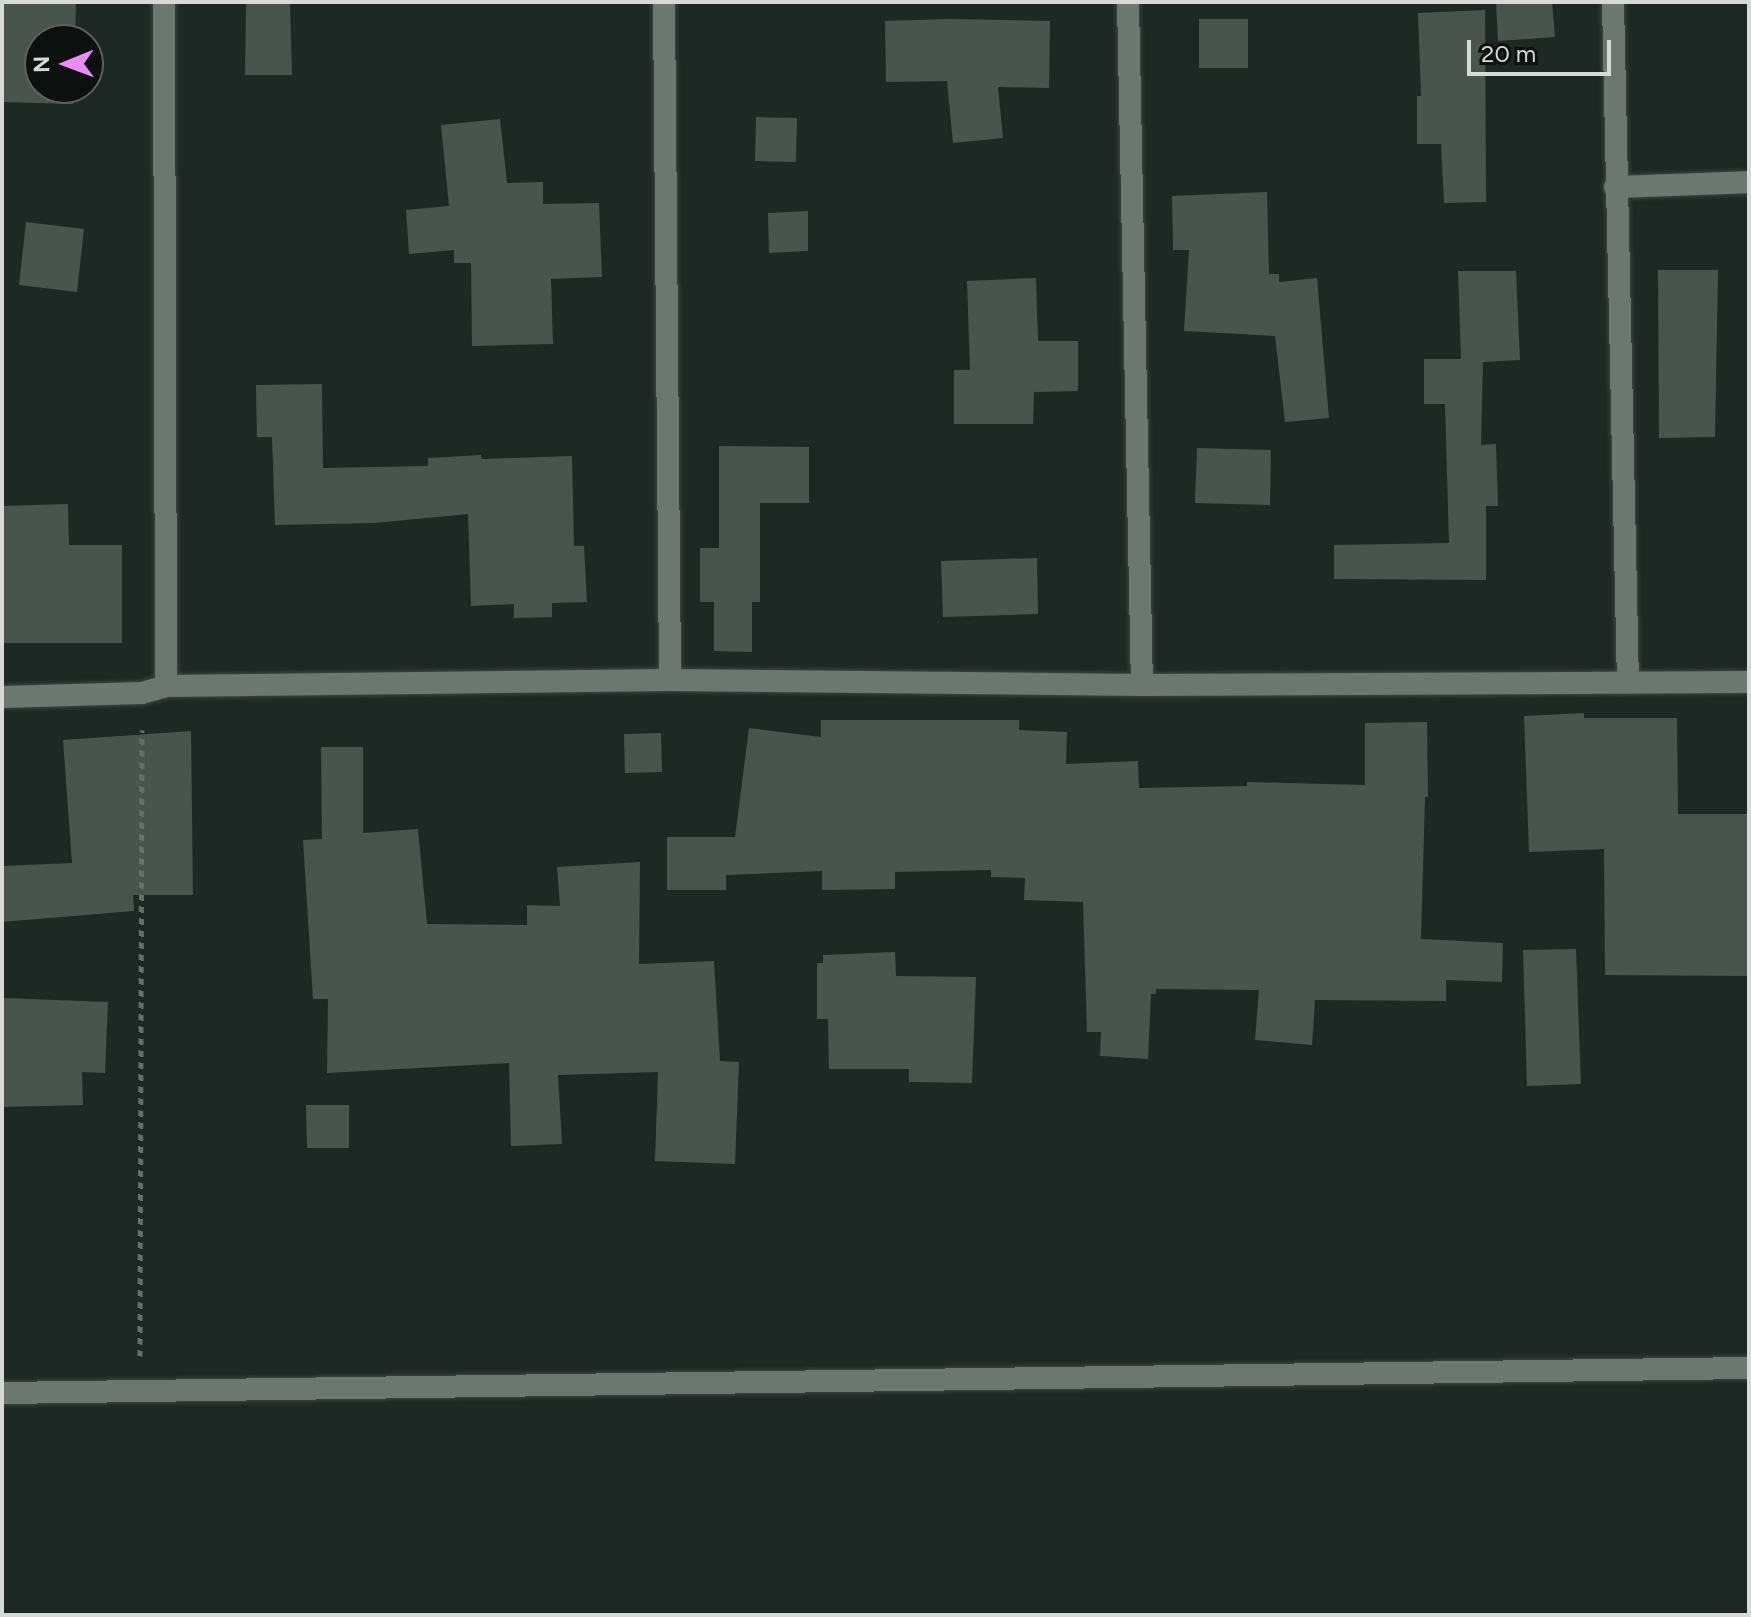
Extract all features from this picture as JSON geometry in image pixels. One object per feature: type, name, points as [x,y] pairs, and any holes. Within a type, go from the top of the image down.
[{"type":"street","points":[[164,2],[166,686]]},
{"type":"street","points":[[664,2],[670,680]]},
{"type":"street","points":[[1128,2],[1142,685]]},
{"type":"street","points":[[1613,2],[1628,682]]},
{"type":"street","points":[[1615,187],[1749,182]]},
{"type":"street","points":[[2,697],[142,693],[166,686],[670,680],[1142,685],[1749,682]]},
{"type":"street","points":[[2,1393],[1749,1368]]},
{"type":"path","points":[[140,1389],[142,693]]},
{"type":"building","points":[[3,2],[76,2],[75,24],[24,24],[24,103],[2,102]]},
{"type":"building","points":[[246,2],[290,2],[292,75],[245,75]]},
{"type":"building","points":[[1496,2],[1552,2],[1555,37],[1498,41]]},
{"type":"building","points":[[1485,10],[1486,202],[1444,203],[1441,144],[1417,144],[1417,96],[1421,96],[1418,13]]},
{"type":"building","points":[[1199,19],[1248,19],[1248,68],[1199,68]]},
{"type":"building","points":[[885,21],[1050,21],[1049,88],[998,87],[1003,138],[953,143],[947,81],[886,82]]},
{"type":"building","points":[[756,117],[797,118],[796,162],[755,161]]},
{"type":"building","points":[[500,119],[507,183],[543,182],[543,204],[599,203],[602,277],[551,279],[553,344],[472,346],[471,263],[454,263],[454,250],[409,254],[406,210],[449,206],[441,125]]},
{"type":"building","points":[[1267,192],[1269,274],[1279,274],[1279,282],[1317,278],[1329,418],[1285,422],[1275,336],[1184,331],[1189,250],[1173,250],[1172,196]]},
{"type":"building","points":[[808,211],[808,251],[769,253],[768,213]]},
{"type":"building","points":[[26,222],[84,229],[77,292],[19,285]]},
{"type":"building","points":[[1658,270],[1718,270],[1715,437],[1659,438]]},
{"type":"building","points":[[1458,271],[1516,271],[1520,360],[1483,362],[1481,445],[1496,444],[1498,506],[1486,506],[1486,580],[1334,579],[1334,545],[1449,543],[1445,404],[1424,404],[1424,359],[1461,359]]},
{"type":"building","points":[[1036,278],[1038,341],[1078,341],[1078,391],[1034,392],[1033,424],[954,424],[954,370],[970,370],[967,281]]},
{"type":"building","points":[[322,384],[323,468],[428,466],[428,458],[481,455],[482,459],[572,456],[574,546],[584,546],[587,602],[552,603],[552,617],[514,618],[514,604],[471,606],[468,514],[374,523],[275,525],[272,437],[257,437],[256,385]]},
{"type":"building","points":[[719,446],[809,447],[809,503],[760,503],[760,602],[752,602],[752,652],[714,651],[714,602],[700,602],[700,548],[719,548]]},
{"type":"building","points":[[1197,448],[1271,450],[1270,505],[1195,503]]},
{"type":"building","points":[[68,504],[69,545],[122,545],[122,643],[4,643],[2,506]]},
{"type":"building","points":[[1037,558],[1038,614],[943,617],[941,561]]},
{"type":"building","points":[[1584,713],[1584,718],[1677,718],[1678,814],[1749,814],[1749,976],[1605,975],[1604,849],[1529,852],[1524,716]]},
{"type":"building","points":[[821,720],[1019,720],[1019,730],[1067,732],[1066,764],[1138,761],[1139,788],[1247,786],[1247,782],[1365,785],[1365,723],[1427,722],[1428,797],[1425,797],[1421,939],[1503,943],[1502,982],[1446,980],[1446,1001],[1315,1000],[1312,1045],[1255,1040],[1259,990],[1156,989],[1156,994],[1151,994],[1148,1059],[1100,1056],[1101,1032],[1087,1032],[1083,902],[1024,900],[1025,878],[991,877],[991,870],[895,872],[895,889],[822,890],[822,871],[726,875],[726,890],[667,890],[667,837],[735,837],[749,728],[821,737]]},
{"type":"building","points":[[191,731],[193,895],[133,895],[134,911],[2,922],[2,866],[72,863],[63,740]]},
{"type":"building","points":[[661,733],[662,772],[625,773],[624,734]]},
{"type":"building","points":[[321,747],[363,747],[363,833],[418,829],[427,924],[527,925],[527,905],[560,906],[557,867],[640,862],[639,964],[714,961],[720,1061],[739,1062],[735,1164],[655,1161],[658,1072],[558,1075],[562,1144],[511,1146],[509,1063],[327,1073],[328,999],[313,999],[303,840],[322,839]]},
{"type":"building","points":[[1576,949],[1581,1084],[1527,1086],[1523,950]]},
{"type":"building","points":[[895,952],[896,976],[976,977],[972,1083],[909,1082],[909,1069],[829,1069],[828,1019],[817,1019],[817,963],[823,963],[823,955]]},
{"type":"building","points":[[2,998],[108,1002],[105,1073],[82,1072],[83,1105],[2,1107]]},
{"type":"building","points":[[306,1105],[349,1105],[349,1148],[307,1148]]}]
